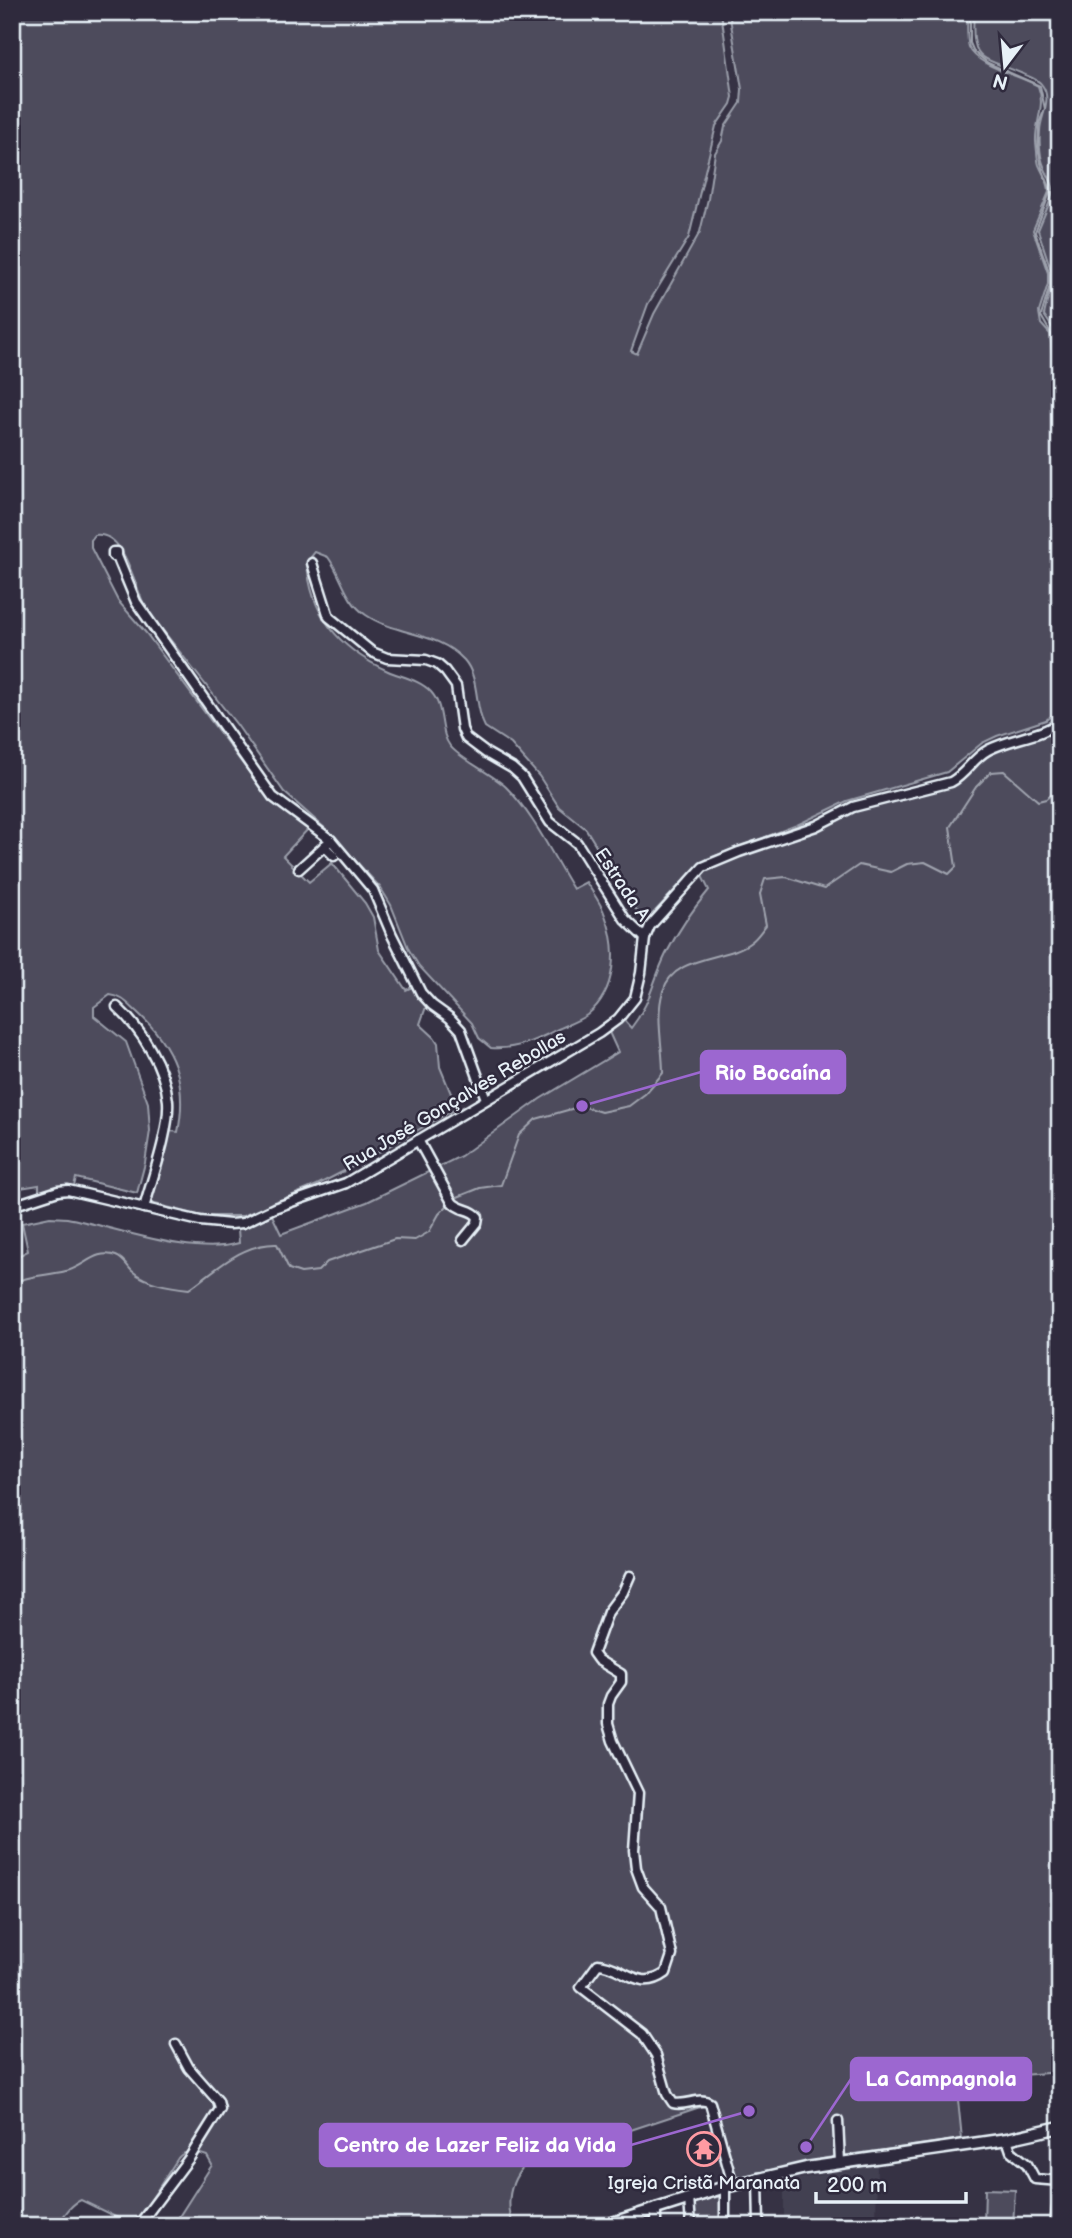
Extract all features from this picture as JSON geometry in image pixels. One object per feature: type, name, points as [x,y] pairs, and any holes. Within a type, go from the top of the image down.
[{"type":"main road","points":[[603,2226],[758,2178],[841,2161],[1007,2140],[1060,2127]]},
{"type":"street","points":[[117,556],[136,602],[262,782],[278,802],[328,843],[366,882],[379,901],[392,935],[421,993],[461,1030],[486,1099]]},
{"type":"street","name":"Estrada A","points":[[312,563],[326,611],[334,622],[377,655],[426,660],[445,671],[456,686],[465,737],[518,773],[550,822],[577,843],[625,919],[645,938]]},
{"type":"street","name":"Rua José Gonçalves Rebollas","points":[[12,1206],[63,1190],[200,1221],[238,1224],[346,1183],[599,1033],[623,1013],[635,998],[638,989],[645,938],[650,926],[703,867],[739,852],[816,827],[862,804],[951,782],[964,774],[983,753],[992,748],[1045,730],[1060,722]]},
{"type":"street","points":[[328,843],[334,856]]},
{"type":"street","points":[[299,869],[328,843]]},
{"type":"street","points":[[117,1007],[134,1024],[148,1047],[161,1076],[168,1102],[158,1156],[144,1208]]},
{"type":"street","points":[[418,1140],[452,1202],[478,1217],[477,1223],[463,1240]]},
{"type":"street","points":[[630,1576],[626,1587],[608,1612],[593,1653],[598,1660],[621,1674],[621,1682],[608,1704],[608,1724],[613,1741],[638,1793],[634,1850],[636,1868],[643,1888],[661,1907],[671,1946],[671,1962],[666,1973],[651,1979],[634,1979],[598,1964],[581,1987],[642,2034],[656,2055],[667,2094],[673,2103],[682,2105],[701,2100],[710,2103],[729,2186],[725,2226]]},
{"type":"street","points":[[138,2226],[219,2113],[220,2106],[189,2068],[176,2044]]},
{"type":"street","points":[[838,2121],[841,2161]]},
{"type":"street","points":[[1007,2140],[1011,2151],[1029,2166],[1035,2179],[1060,2182],[1055,2226]]},
{"type":"street","points":[[758,2178],[759,2226]]},
{"type":"street","points":[[689,2198],[691,2226]]},
{"type":"street","points":[[656,2208],[656,2226]]},
{"type":"shaded area","points":[[12,12],[721,12],[733,97],[716,126],[689,237],[648,304],[631,351],[637,354],[654,314],[700,232],[715,153],[722,141],[725,127],[741,103],[742,89],[729,12],[967,12],[968,43],[974,54],[990,65],[1038,86],[1040,93],[1041,107],[1036,142],[1039,165],[1049,192],[1033,230],[1048,273],[1048,284],[1039,312],[1041,324],[1050,334],[1052,353],[1060,359],[1060,709],[1046,720],[982,743],[947,772],[847,801],[797,825],[707,859],[694,869],[646,921],[633,906],[586,829],[559,807],[539,776],[511,744],[485,727],[479,711],[475,684],[464,660],[442,644],[391,627],[366,615],[348,596],[328,557],[315,552],[307,562],[309,581],[314,598],[331,628],[356,653],[431,692],[438,705],[444,734],[450,746],[506,787],[534,823],[573,889],[586,882],[605,915],[612,941],[612,968],[609,982],[597,1005],[584,1017],[534,1040],[517,1046],[491,1048],[479,1038],[472,1023],[419,966],[380,887],[328,831],[284,792],[237,725],[147,610],[128,564],[115,542],[106,536],[95,535],[91,540],[91,548],[118,601],[146,633],[265,794],[310,827],[283,856],[309,882],[332,863],[365,903],[373,917],[379,950],[406,990],[414,986],[427,1004],[420,1024],[438,1043],[440,1067],[457,1108],[317,1185],[243,1216],[202,1216],[151,1203],[170,1131],[178,1132],[181,1114],[179,1081],[169,1052],[150,1025],[128,1003],[110,995],[94,1007],[94,1016],[126,1042],[148,1103],[150,1131],[137,1193],[76,1178],[74,1186],[63,1186],[39,1195],[39,1185],[20,1188],[19,1200],[12,1202],[12,839],[15,838],[12,800]]},
{"type":"shaded area","points":[[974,12],[1060,12],[1060,352],[1056,349],[1054,330],[1044,315],[1053,276],[1038,230],[1053,189],[1043,165],[1040,145],[1045,91],[1036,80],[981,55],[974,41]]},
{"type":"shaded area","points":[[1060,723],[1060,1973],[1055,1977],[1060,1984],[1060,2072],[956,2080],[962,2139],[827,2158],[734,2178],[715,2103],[700,2107],[525,2165],[515,2179],[510,2194],[513,2226],[173,2226],[212,2165],[207,2156],[191,2152],[178,2158],[134,2226],[81,2200],[68,2210],[58,2224],[60,2226],[12,2226],[12,1259],[28,1251],[22,1223],[50,1217],[67,1218],[177,1244],[220,1246],[239,1243],[238,1229],[272,1215],[281,1234],[367,1202],[461,1156],[540,1099],[618,1052],[608,1030],[623,1019],[631,1028],[643,1009],[671,945],[709,890],[700,872],[854,807],[952,783],[985,754]]},
{"type":"shaded area","points":[[877,2165],[876,2226],[784,2226],[784,2181]]},
{"type":"shaded area","points":[[985,2189],[1015,2190],[1013,2226],[984,2226]]},
{"type":"shaded area","points":[[722,2196],[722,2226],[693,2226],[694,2202]]},
{"type":"waterway","points":[[970,12],[970,43],[974,52],[988,63],[1040,86],[1045,109],[1039,123],[1038,147],[1042,168],[1051,190],[1035,232],[1050,274],[1050,285],[1041,316],[1053,337],[1054,355],[1060,357]]},
{"type":"waterway","points":[[455,1198],[480,1188],[501,1185],[519,1135],[536,1119],[582,1106],[601,1112],[629,1106],[645,1094],[663,1073],[660,1011],[663,991],[669,979],[689,964],[741,948],[755,939],[766,925],[760,894],[765,879],[786,877],[824,889],[859,865],[891,872],[907,864],[925,862],[949,874],[956,867],[950,827],[976,787],[991,772],[1004,771],[1038,801],[1046,799],[1060,788]]},
{"type":"waterway","points":[[12,1283],[59,1273],[96,1256],[109,1254],[121,1259],[132,1271],[145,1279],[189,1289],[241,1253],[252,1248],[277,1244],[289,1269],[301,1273],[318,1271],[327,1262],[395,1239],[415,1240],[429,1232],[439,1214],[449,1204]]},
{"type":"place","name":"Rio Bocaína","points":[[582,1106]]},
{"type":"place","name":"Centro de Lazer Feliz da Vida","points":[[749,2111]]},
{"type":"place","name":"La Campagnola","points":[[806,2147]]},
{"type":"place","name":"Igreja Cristã Maranata","points":[[704,2149]]}]
